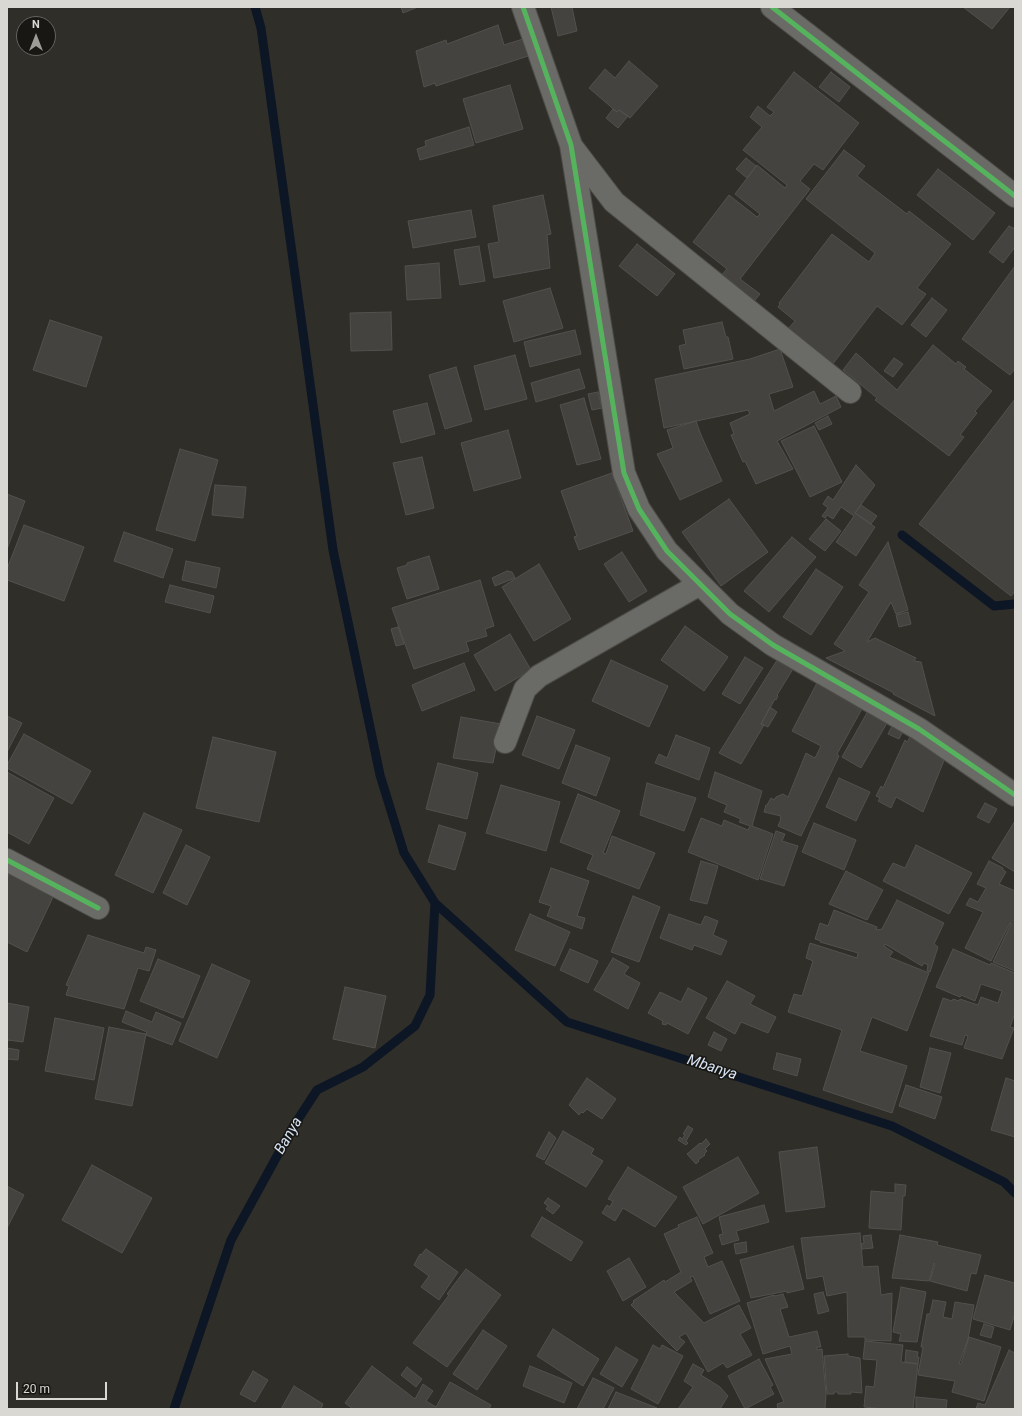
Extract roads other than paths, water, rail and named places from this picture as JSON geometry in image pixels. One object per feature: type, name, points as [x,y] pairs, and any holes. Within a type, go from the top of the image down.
[{"type":"street","points":[[523,7],[571,145],[624,473],[639,509],[667,551],[730,614],[773,645],[918,729],[1015,795]]},
{"type":"street","points":[[772,7],[1015,196]]},
{"type":"street","points":[[571,145],[614,202],[850,392]]},
{"type":"street","points":[[505,742],[525,689],[539,676],[700,584]]},
{"type":"street","points":[[7,860],[98,908]]},
{"type":"waterway","name":"Mbanya","points":[[255,7],[261,28],[333,550],[380,775],[404,853],[435,903],[567,1022],[892,1126],[1004,1182],[1015,1193]]},
{"type":"waterway","points":[[902,535],[994,606],[1015,604]]},
{"type":"waterway","name":"Banya","points":[[174,1409],[231,1240],[293,1127],[317,1090],[363,1067],[415,1026],[430,995],[435,903]]}]
